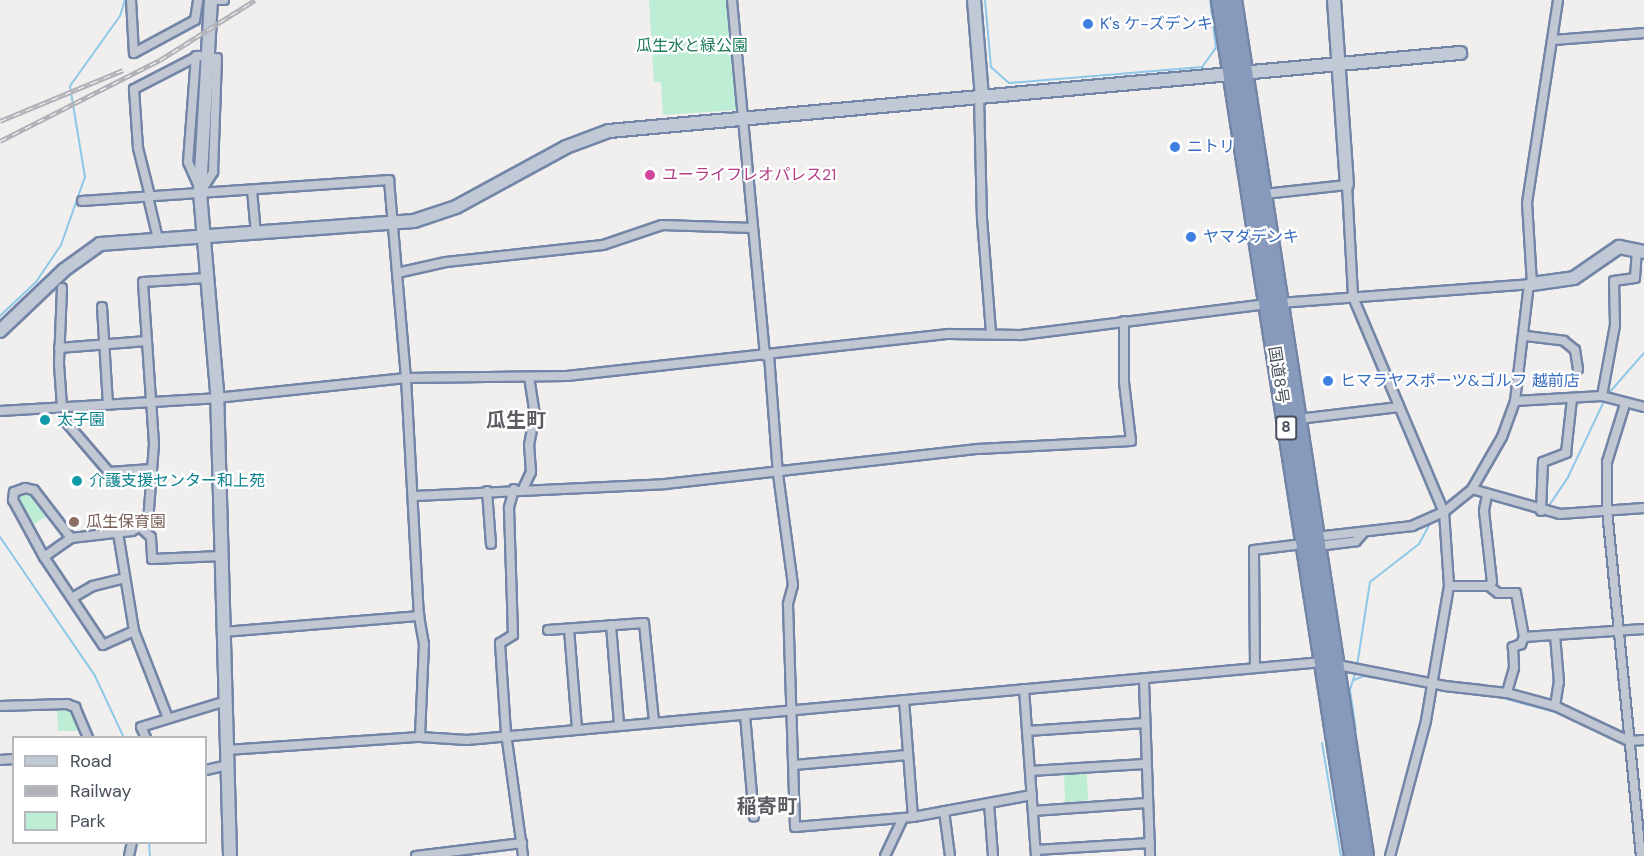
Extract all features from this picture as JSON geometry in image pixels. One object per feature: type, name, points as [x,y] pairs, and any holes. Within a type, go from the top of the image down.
[{"type":"highway","name":"国道8号","points":[[1220,0],[1263,194],[1274,304],[1320,541],[1329,662],[1365,856]]},
{"type":"highway","name":"国道8号","points":[[1233,0],[1238,74],[1329,662],[1353,856]]},
{"type":"street","points":[[131,0],[134,53],[195,20],[198,0]]},
{"type":"street","points":[[211,0],[200,191],[216,398],[230,856]]},
{"type":"street","points":[[218,0],[224,0]]},
{"type":"street","points":[[732,0],[752,228],[778,474],[792,575],[788,604],[795,827],[913,817],[1032,795]]},
{"type":"street","points":[[974,0],[980,97],[982,218],[991,332]]},
{"type":"street","points":[[1334,0],[1340,65],[1353,297],[1444,512],[1449,586],[1430,682],[1426,721],[1390,856]]},
{"type":"street","points":[[1320,541],[1412,526],[1444,512],[1472,489],[1503,437],[1515,401],[1526,336],[1531,284],[1527,203],[1554,40],[1558,0]]},
{"type":"street","points":[[1554,40],[1644,33]]},
{"type":"street","points":[[0,331],[92,247],[158,238],[393,225],[443,213],[592,135],[627,128],[1460,53]]},
{"type":"street","points":[[197,56],[188,162],[200,191]]},
{"type":"street","points":[[158,238],[138,148],[134,90],[197,56],[217,58],[213,172],[200,191]]},
{"type":"street","points":[[82,201],[200,191],[252,190],[389,180],[406,378],[419,616],[424,644],[420,736]]},
{"type":"street","points":[[1263,194],[1347,185]]},
{"type":"street","points":[[252,190],[256,234]]},
{"type":"street","points":[[397,273],[446,262],[603,245],[662,225],[752,228]]},
{"type":"street","points":[[0,411],[216,398],[406,378],[529,378],[991,332],[1021,335],[1274,304],[1531,284],[1574,278],[1619,247],[1641,252],[1635,278],[1614,281],[1615,325],[1602,396]]},
{"type":"street","points":[[44,557],[71,538],[118,533],[139,526],[150,518],[151,402],[143,282],[207,278]]},
{"type":"street","points":[[62,288],[59,348],[62,407]]},
{"type":"street","points":[[102,307],[108,405]]},
{"type":"street","points":[[414,496],[518,489],[665,484],[778,474],[978,449],[1131,441],[1124,382],[1124,321]]},
{"type":"street","points":[[1526,336],[1564,341],[1575,350],[1578,369]]},
{"type":"street","points":[[59,348],[147,341]]},
{"type":"street","points":[[523,856],[506,734],[500,643],[513,635],[509,508],[518,489],[531,472],[530,445],[535,415],[529,378]]},
{"type":"street","points":[[1515,401],[1602,396],[1625,404],[1644,407]]},
{"type":"street","points":[[1541,511],[1543,462],[1566,453],[1572,399]]},
{"type":"street","points":[[1625,404],[1607,462],[1607,510],[1641,856]]},
{"type":"street","points":[[1298,419],[1399,407]]},
{"type":"street","points":[[66,422],[109,472],[152,469]]},
{"type":"street","points":[[71,538],[34,490],[25,488],[14,492],[13,500],[44,557],[104,645],[134,631]]},
{"type":"street","points":[[1472,489],[1541,511],[1560,514],[1644,508]]},
{"type":"street","points":[[488,491],[491,544]]},
{"type":"street","points":[[1487,495],[1484,510],[1492,582],[1489,586]]},
{"type":"street","points":[[139,526],[151,537],[152,559],[221,556]]},
{"type":"street","points":[[118,533],[134,631],[168,718]]},
{"type":"street","points":[[1256,667],[1254,550],[1296,545]]},
{"type":"street","points":[[72,598],[93,586],[125,578]]},
{"type":"street","points":[[1449,586],[1489,586],[1498,593],[1516,594],[1524,638],[1521,644],[1513,647],[1514,668],[1507,693]]},
{"type":"street","points":[[224,632],[419,616]]},
{"type":"street","points":[[548,630],[644,623],[654,722]]},
{"type":"street","points":[[611,626],[619,724]]},
{"type":"street","points":[[569,629],[577,728]]},
{"type":"street","points":[[1524,638],[1644,629]]},
{"type":"street","points":[[1554,706],[1559,682],[1555,635]]},
{"type":"street","points":[[227,750],[420,736],[467,740],[506,734],[792,711],[1024,689],[1144,681],[1256,667],[1329,662],[1430,682],[1507,693],[1554,706],[1629,741],[1644,740]]},
{"type":"street","points":[[1144,681],[1145,764],[1150,856]]},
{"type":"street","points":[[1024,689],[1036,853],[1150,843]]},
{"type":"street","points":[[904,700],[913,817]]},
{"type":"street","points":[[145,736],[141,727],[226,701]]},
{"type":"street","points":[[0,706],[67,704],[75,707],[87,736]]},
{"type":"street","points":[[745,715],[754,817]]},
{"type":"street","points":[[1027,731],[1145,723]]},
{"type":"street","points":[[794,765],[908,755]]},
{"type":"street","points":[[1030,771],[1145,764]]},
{"type":"street","points":[[207,771],[227,765]]},
{"type":"street","points":[[989,803],[993,856]]},
{"type":"street","points":[[1033,811],[1147,803]]},
{"type":"street","points":[[944,811],[951,856]]},
{"type":"street","points":[[885,856],[903,818]]},
{"type":"street","points":[[416,856],[522,843]]},
{"type":"green space","name":"瓜生水と緑公園","points":[[649,0],[729,0],[737,110],[663,115],[661,82],[654,82]]},
{"type":"green space","points":[[31,492],[50,514],[30,527],[15,497],[16,493]]},
{"type":"green space","points":[[67,709],[73,713],[79,731],[58,731],[57,710]]},
{"type":"green space","points":[[1081,771],[1087,775],[1088,800],[1065,804],[1064,772]]},
{"type":"waterway","points":[[0,316],[36,282],[61,245],[85,177],[70,86],[120,16],[125,0]]},
{"type":"waterway","points":[[985,0],[991,67],[1009,83],[1202,67],[1216,48],[1210,0]]},
{"type":"waterway","points":[[1608,394],[1644,353]]},
{"type":"waterway","points":[[1548,507],[1568,477],[1605,399]]},
{"type":"waterway","points":[[1447,515],[1472,494],[1483,498]]},
{"type":"waterway","points":[[1489,499],[1543,515],[1545,512]]},
{"type":"waterway","points":[[1357,666],[1370,582],[1419,544],[1430,523],[1439,519]]},
{"type":"waterway","points":[[0,537],[95,676],[123,736]]},
{"type":"waterway","points":[[1356,671],[1350,690],[1356,730]]},
{"type":"waterway","points":[[1354,680],[1364,676],[1445,690]]},
{"type":"waterway","points":[[1495,696],[1559,713]]},
{"type":"waterway","points":[[1322,743],[1341,856]]},
{"type":"waterway","points":[[149,844],[150,856]]},
{"type":"railway","points":[[0,141],[160,60],[255,0]]},
{"type":"railway","points":[[0,121],[123,70]]},
{"type":"place","name":"K's ケ-ズデンキ","points":[[1088,24]]},
{"type":"place","name":"ニトリ","points":[[1175,147]]},
{"type":"place","name":"ユーライフレオパレス21","points":[[650,175]]},
{"type":"place","name":"ヤマダデンキ","points":[[1191,237]]},
{"type":"place","name":"ヒマラヤスポーツ&ゴルフ 越前店","points":[[1328,381]]},
{"type":"place","name":"太子園","points":[[45,420]]},
{"type":"place","name":"介護支援センター和上苑","points":[[77,481]]},
{"type":"place","name":"瓜生保育園","points":[[74,522]]},
{"type":"district","name":"瓜生町","points":[[516,420]]},
{"type":"district","name":"稲寄町","points":[[767,806]]}]
